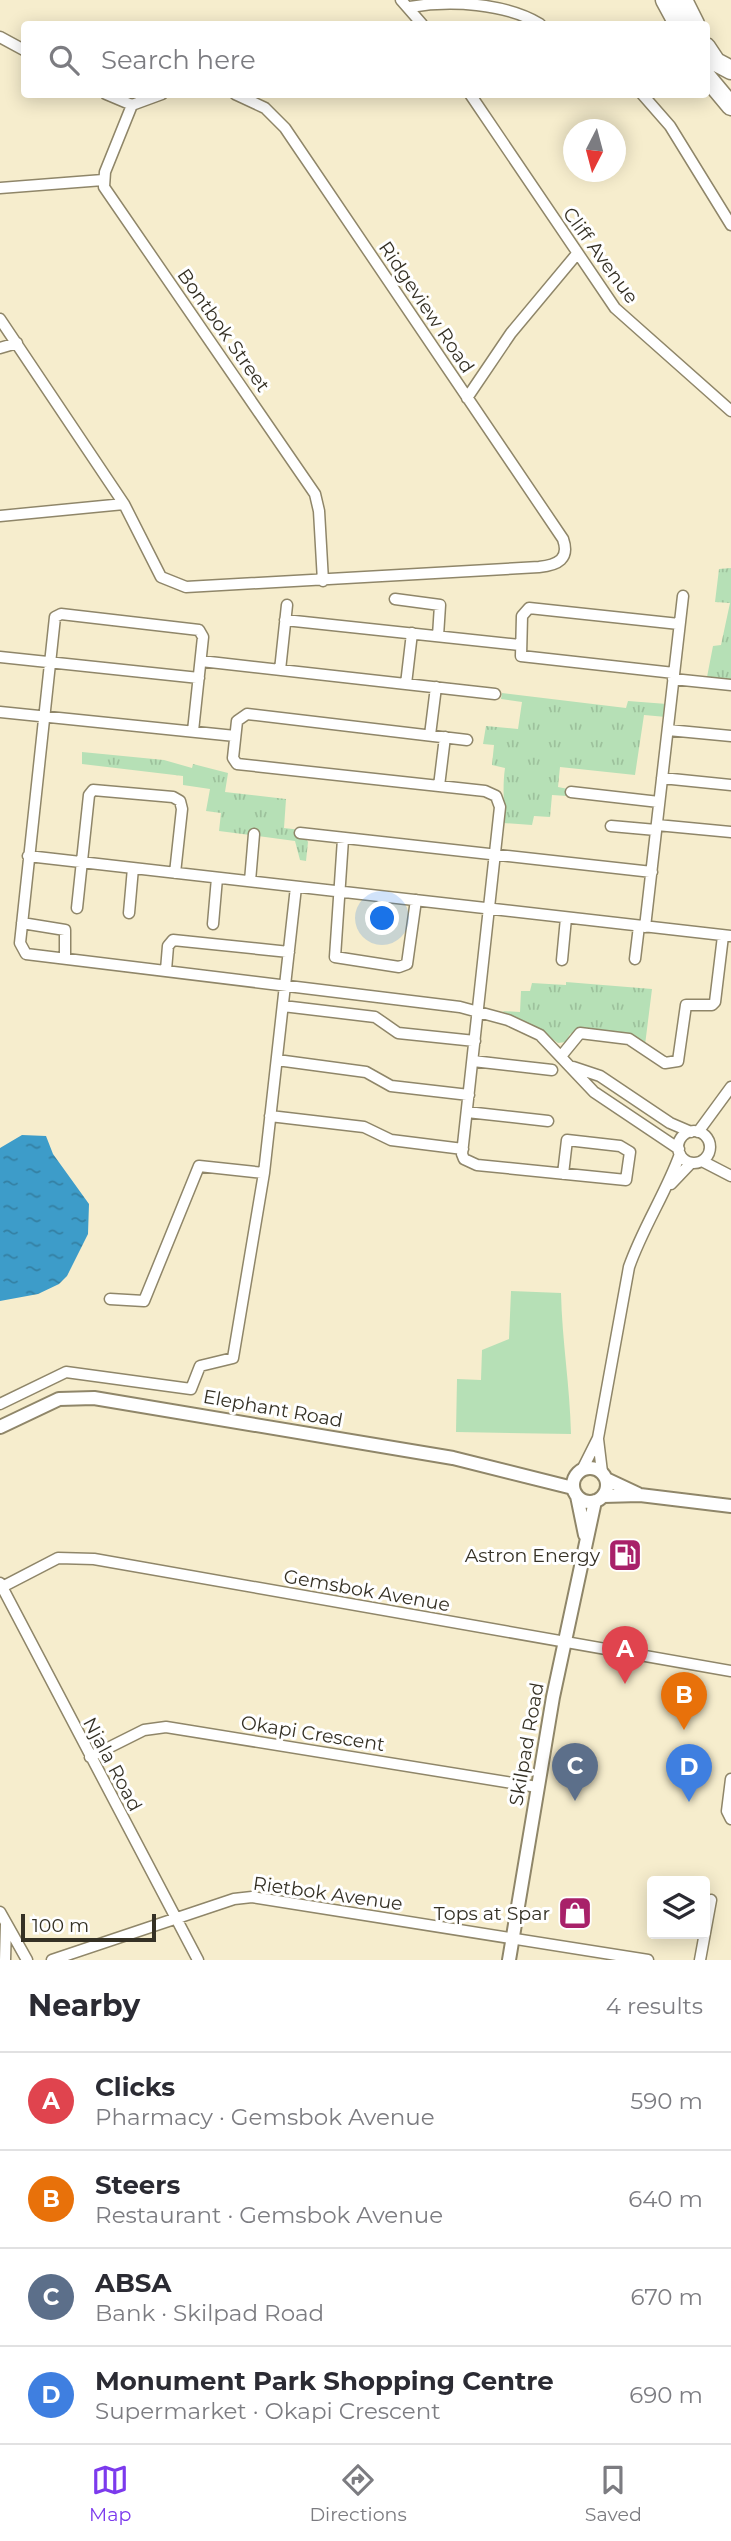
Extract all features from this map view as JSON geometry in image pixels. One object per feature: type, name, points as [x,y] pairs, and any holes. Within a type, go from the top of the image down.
[{"type":"highway","points":[[666,0],[676,21]]},
{"type":"highway","points":[[683,0],[694,21]]},
{"type":"highway","points":[[710,53],[716,62],[731,70]]},
{"type":"highway","points":[[710,81],[731,106]]},
{"type":"street","points":[[406,3],[430,1],[496,6],[510,9],[534,21]]},
{"type":"street","points":[[406,3],[420,21]]},
{"type":"street","points":[[0,37],[21,48]]},
{"type":"street","points":[[115,98],[132,105],[151,98]]},
{"type":"street","name":"Ridgeview Road","points":[[244,98],[265,108],[285,128],[563,538],[565,551],[563,559],[552,566],[323,581]]},
{"type":"street","name":"Cliff Avenue","points":[[473,98],[576,255],[627,320],[731,411]]},
{"type":"street","points":[[646,98],[670,126],[731,225]]},
{"type":"street","points":[[0,188],[103,180],[132,105]]},
{"type":"street","name":"Bontbok Street","points":[[103,180],[107,192],[315,494],[319,511],[323,581]]},
{"type":"street","points":[[467,398],[511,333],[576,255]]},
{"type":"street","points":[[0,320],[124,504],[161,577],[186,587],[323,581]]},
{"type":"street","points":[[0,348],[17,343]]},
{"type":"street","points":[[0,516],[124,504]]},
{"type":"street","points":[[635,960],[652,872],[682,596]]},
{"type":"street","points":[[395,599],[440,605],[438,636]]},
{"type":"street","points":[[280,670],[287,605]]},
{"type":"street","points":[[679,624],[529,608],[522,616],[521,656],[731,685]]},
{"type":"street","points":[[193,731],[203,637],[200,630],[61,614],[53,620],[20,943],[26,954],[478,1011],[525,1027],[551,1043],[594,1092],[691,1163]]},
{"type":"street","points":[[285,620],[520,645]]},
{"type":"street","points":[[406,684],[412,633]]},
{"type":"street","points":[[0,657],[199,678]]},
{"type":"street","points":[[201,661],[495,694]]},
{"type":"street","points":[[430,735],[436,687]]},
{"type":"street","points":[[0,712],[235,736]]},
{"type":"street","points":[[467,740],[247,714],[239,717],[233,758],[237,764],[485,791],[496,796],[500,807],[464,1159],[477,1165],[626,1181],[630,1152],[620,1146],[567,1140],[563,1174]]},
{"type":"street","points":[[668,730],[731,736]]},
{"type":"street","points":[[439,786],[445,737]]},
{"type":"street","points":[[662,778],[731,785]]},
{"type":"street","points":[[77,908],[89,795],[93,790],[173,797],[180,801],[182,809],[175,873]]},
{"type":"street","points":[[571,792],[659,802]]},
{"type":"street","points":[[611,826],[731,832]]},
{"type":"street","points":[[300,833],[652,872]]},
{"type":"street","points":[[250,881],[254,834]]},
{"type":"street","points":[[343,839],[335,957],[399,967],[408,960],[416,900]]},
{"type":"street","points":[[29,856],[727,936],[715,1002],[708,1005],[686,1005],[678,1061],[664,1063],[629,1039],[580,1033],[562,1055]]},
{"type":"street","points":[[129,913],[133,868]]},
{"type":"street","points":[[213,924],[217,877]]},
{"type":"street","points":[[0,1404],[66,1372],[191,1389],[200,1366],[233,1358],[264,1173],[296,887]]},
{"type":"street","points":[[562,960],[566,918]]},
{"type":"street","points":[[22,923],[65,930],[65,959]]},
{"type":"street","points":[[166,970],[168,946],[173,940],[289,952]]},
{"type":"street","points":[[283,1006],[375,1017],[398,1033],[475,1041]]},
{"type":"street","points":[[276,1060],[366,1072],[391,1086],[469,1095]]},
{"type":"street","points":[[473,1061],[552,1070]]},
{"type":"street","points":[[573,1067],[600,1076],[670,1123],[709,1140]]},
{"type":"street","points":[[731,1087],[718,1108],[694,1132],[680,1140],[668,1187],[639,1240],[624,1285],[597,1438],[577,1482],[585,1501],[640,1495],[731,1506]]},
{"type":"street","points":[[718,1108],[709,1140],[710,1152],[731,1175]]},
{"type":"street","points":[[467,1112],[548,1121]]},
{"type":"street","points":[[270,1116],[364,1127],[391,1140],[463,1149]]},
{"type":"street","points":[[702,1161],[710,1152]]},
{"type":"street","points":[[668,1187],[691,1163],[702,1161],[731,1175]]},
{"type":"street","points":[[110,1299],[144,1301],[198,1166],[264,1173]]},
{"type":"street","name":"Elephant Road","points":[[0,1427],[52,1401],[66,1397],[94,1398],[453,1458],[542,1480],[577,1482]]},
{"type":"street","points":[[597,1438],[604,1476]]},
{"type":"street","points":[[577,1482],[593,1468],[640,1495]]},
{"type":"street","name":"Skilpad Road","points":[[509,1960],[537,1787],[586,1535],[604,1476]]},
{"type":"street","name":"Skilpad Road","points":[[577,1482],[586,1535]]},
{"type":"street","name":"Gemsbok Avenue","points":[[1,1584],[58,1558],[94,1559],[731,1671]]},
{"type":"street","name":"Njala Road","points":[[1,1584],[198,1960]]},
{"type":"street","name":"Okapi Crescent","points":[[90,1757],[144,1730],[166,1727],[537,1787]]},
{"type":"street","points":[[731,1779],[727,1811],[731,1819]]},
{"type":"street","name":"Rietbok Avenue","points":[[52,1960],[234,1899],[252,1897],[648,1960]]},
{"type":"street","points":[[700,1960],[711,1900]]},
{"type":"street","points":[[0,1912],[27,1960]]},
{"type":"street","points":[[5,1960],[6,1924]]},
{"type":"green space","points":[[731,568],[731,681],[707,677],[713,646],[721,645],[730,603],[715,602],[719,569]]},
{"type":"green space","points":[[502,693],[626,708],[628,701],[667,704],[666,717],[644,715],[635,775],[560,767],[558,787],[568,789],[567,796],[552,795],[550,817],[534,816],[532,825],[503,823],[505,768],[492,765],[494,745],[483,744],[486,726],[518,729],[522,702],[501,699]]},
{"type":"green space","points":[[82,752],[164,760],[192,768],[193,764],[228,773],[225,792],[286,799],[284,828],[301,830],[308,842],[306,861],[300,860],[295,841],[219,831],[221,813],[206,811],[210,789],[183,785],[183,776],[82,764]]},
{"type":"green space","points":[[566,982],[652,989],[645,1045],[580,1030],[570,1034],[566,1042],[558,1043],[536,1027],[502,1011],[520,1012],[521,991],[530,991],[532,983],[566,985]]},
{"type":"green space","points":[[511,1291],[561,1293],[571,1434],[456,1432],[457,1379],[481,1380],[482,1350],[509,1339]]},
{"type":"water","points":[[22,1135],[46,1136],[53,1154],[89,1204],[88,1234],[67,1276],[59,1284],[38,1294],[0,1301],[0,1148]]},
{"type":"place","name":"Astron Energy","points":[[625,1555]]},
{"type":"place","name":"Clicks","points":[[625,1684]]},
{"type":"place","name":"Steers","points":[[684,1730]]},
{"type":"place","name":"ABSA","points":[[575,1801]]},
{"type":"place","name":"Monument Park Shopping Centre","points":[[689,1802]]},
{"type":"place","name":"Tops at Spar","points":[[575,1913]]}]
